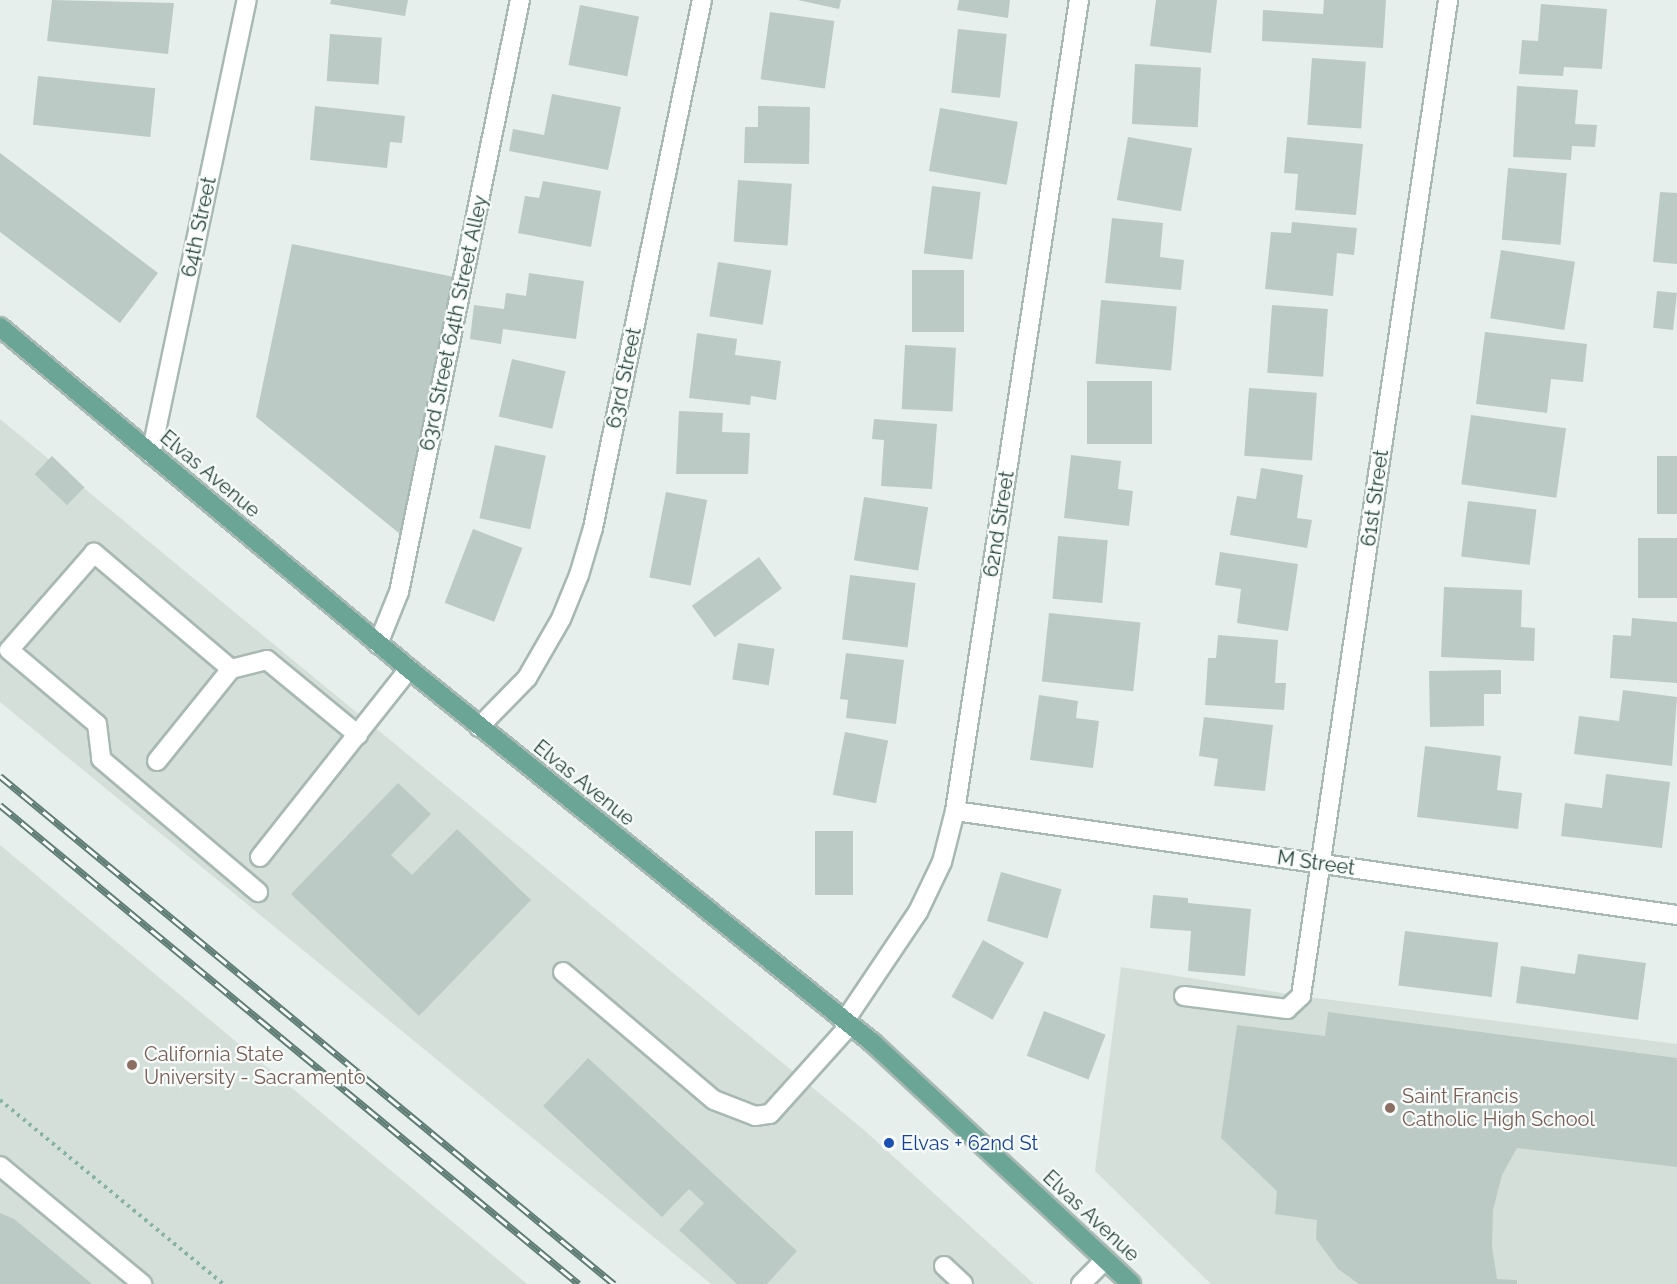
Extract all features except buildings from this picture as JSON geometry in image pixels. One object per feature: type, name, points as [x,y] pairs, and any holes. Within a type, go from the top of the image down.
[{"type":"main road","name":"Elvas Avenue","points":[[0,327],[479,727],[873,1043],[1131,1284]]},
{"type":"street","name":"64th Street","points":[[151,454],[247,0]]},
{"type":"street","name":"63rd Street 64th Street Alley","points":[[378,644],[399,592],[520,0]]},
{"type":"street","name":"63rd Street","points":[[479,727],[527,678],[561,619],[579,575],[593,528],[702,0]]},
{"type":"street","name":"62nd Street","points":[[563,972],[714,1100],[755,1116],[770,1114],[847,1024],[918,912],[942,862],[955,811],[1079,0]]},
{"type":"street","name":"61st Street","points":[[1184,996],[1287,1009],[1301,996],[1448,0]]},
{"type":"street","points":[[231,669],[94,554],[9,650],[97,724],[100,759],[258,892]]},
{"type":"street","points":[[157,761],[231,669],[267,660],[358,735]]},
{"type":"street","points":[[260,857],[409,669]]},
{"type":"street","name":"M Street","points":[[955,811],[1677,915]]},
{"type":"street","points":[[0,1166],[142,1284]]},
{"type":"street","points":[[1081,1284],[1105,1260]]},
{"type":"street","points":[[944,1266],[963,1284]]},
{"type":"path","points":[[0,1100],[223,1284]]},
{"type":"shaded area","points":[[0,419],[864,1130],[1034,1284],[711,1284],[0,702]]},
{"type":"shaded area","name":"California State University - Sacramento","points":[[0,845],[527,1284],[0,1284]]},
{"type":"shaded area","name":"Saint Francis Catholic High School","points":[[1121,967],[1301,996],[1677,1044],[1677,1284],[1211,1284],[1095,1171]]},
{"type":"railway","points":[[0,776],[614,1284]]},
{"type":"railway","points":[[0,805],[579,1284]]},
{"type":"place","name":"California State University - Sacramento","points":[[132,1065]]},
{"type":"place","name":"Saint Francis Catholic High School","points":[[1390,1108]]},
{"type":"place","name":"Elvas + 62nd St","points":[[889,1143]]}]
